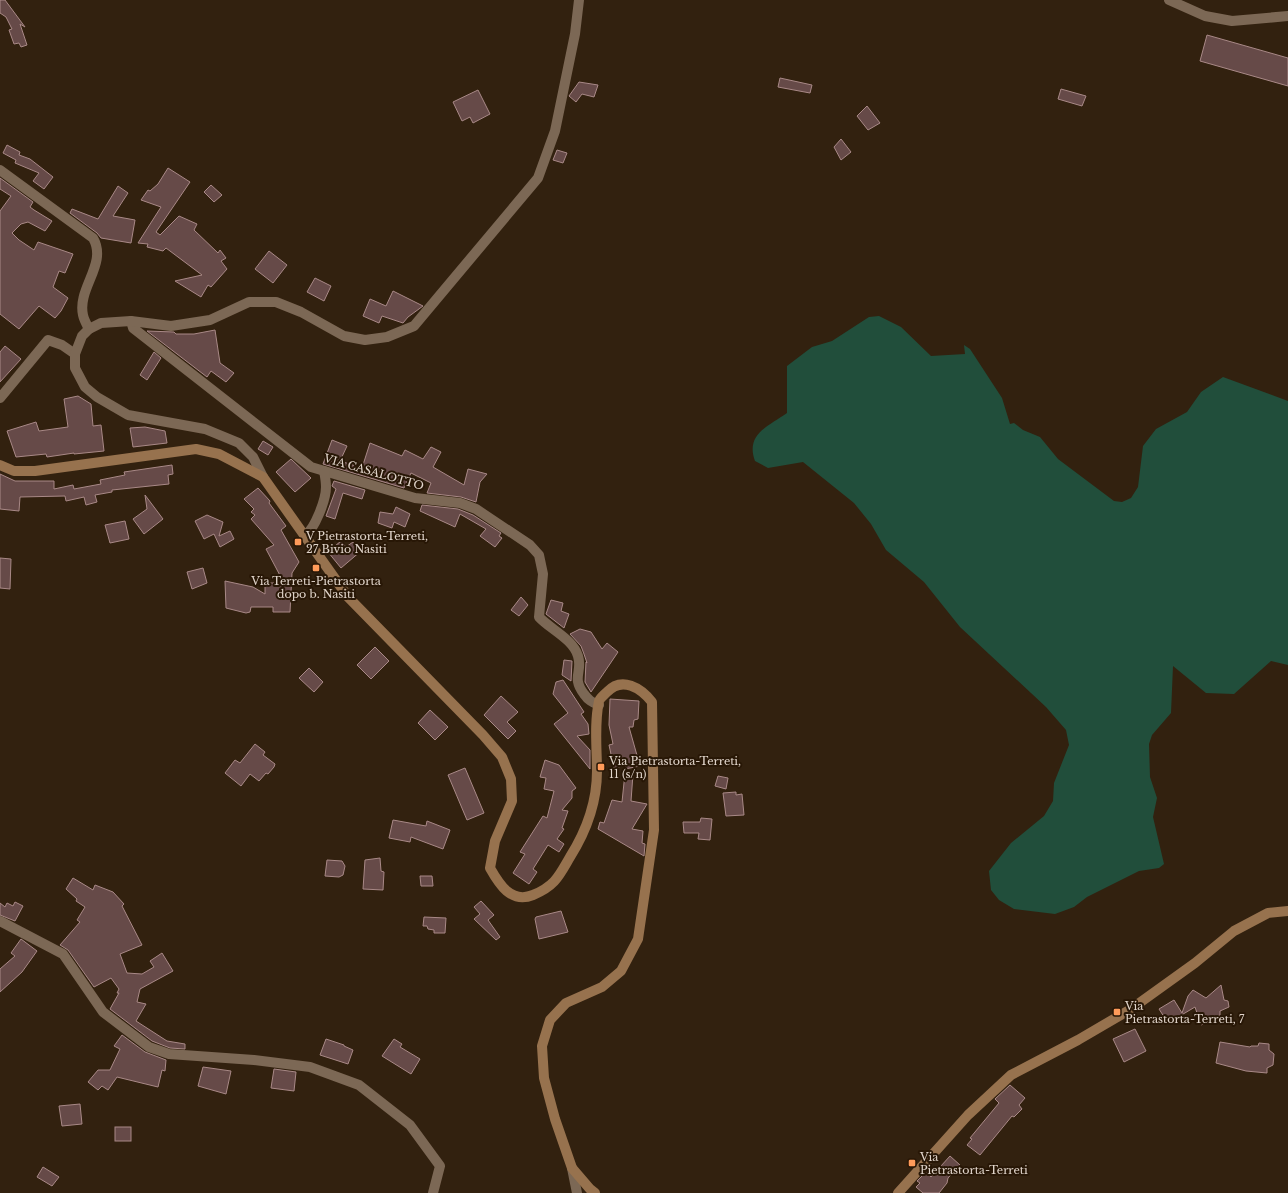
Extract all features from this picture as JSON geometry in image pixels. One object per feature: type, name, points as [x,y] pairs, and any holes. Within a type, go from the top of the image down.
[{"type":"main road","points":[[0,464],[14,471],[35,471],[196,449],[219,454],[240,463],[263,477],[348,597],[483,735],[502,758],[511,779],[512,801],[494,841],[490,868],[501,886],[514,896],[530,896],[548,888],[561,873],[583,837],[593,810],[598,773],[596,734],[599,700],[612,687],[628,684],[644,692],[652,702],[654,830],[638,940],[621,971],[602,987],[566,1003],[550,1020],[542,1046],[544,1078],[555,1119],[572,1168],[595,1193]]},
{"type":"main road","points":[[898,1193],[968,1115],[1011,1075],[1078,1040],[1131,1009],[1195,963],[1234,931],[1268,913],[1288,911]]},
{"type":"street","points":[[263,477],[253,457],[239,443],[205,429],[128,414],[97,397],[85,387],[75,368],[75,354],[82,336],[89,329],[101,323],[131,321],[171,326],[210,320],[249,302],[276,302],[301,312],[344,336],[365,340],[387,336],[414,326],[538,178],[555,130],[575,34],[579,0]]},
{"type":"street","points":[[1169,0],[1205,16],[1232,21],[1288,16]]},
{"type":"street","points":[[0,170],[93,238],[97,245],[98,252],[95,265],[82,304],[83,316],[89,329]]},
{"type":"street","name":"VIA CASALOTTO","points":[[131,321],[133,328],[298,458],[312,467],[415,498],[460,503],[476,509],[530,545],[539,555],[543,574],[539,617],[549,628],[567,639],[578,656],[577,685],[590,701],[599,705]]},
{"type":"street","points":[[0,398],[48,340],[62,345],[75,354]]},
{"type":"street","points":[[304,536],[310,531],[322,505],[326,488],[324,471]]},
{"type":"street","points":[[0,921],[63,954],[103,1012],[149,1047],[169,1054],[254,1060],[310,1067],[359,1085],[410,1125],[440,1166],[433,1193]]},
{"type":"street","points":[[572,1168],[577,1193]]},
{"type":"green space","points":[[879,316],[901,327],[931,356],[965,354],[964,345],[970,349],[1002,398],[1010,424],[1014,423],[1023,430],[1040,437],[1058,459],[1114,501],[1122,502],[1131,498],[1138,487],[1143,446],[1156,429],[1187,412],[1201,392],[1223,377],[1288,401],[1288,665],[1271,661],[1234,694],[1206,693],[1173,666],[1171,713],[1152,735],[1149,744],[1150,777],[1157,798],[1153,817],[1164,864],[1159,868],[1139,871],[1087,897],[1074,907],[1055,914],[1014,909],[999,900],[991,890],[989,871],[1011,843],[1044,816],[1053,801],[1054,783],[1069,745],[1066,730],[1046,707],[960,627],[924,582],[886,550],[871,524],[854,503],[803,462],[768,468],[755,461],[753,444],[756,437],[766,427],[787,413],[787,366],[812,347],[832,341],[869,317]]},
{"type":"building","points":[[0,0],[5,0],[25,27],[20,24],[27,45],[21,47],[19,43],[14,44],[9,30],[12,29],[6,17],[0,13]]},
{"type":"building","points":[[1207,35],[1288,58],[1288,86],[1200,61]]},
{"type":"building","points":[[780,78],[812,85],[810,93],[778,87]]},
{"type":"building","points":[[579,82],[598,85],[594,97],[582,94],[576,102],[569,96]]},
{"type":"building","points":[[1061,89],[1086,96],[1082,106],[1058,99]]},
{"type":"building","points":[[478,90],[490,114],[473,123],[470,117],[462,121],[453,102]]},
{"type":"building","points":[[867,106],[880,123],[868,130],[857,116]]},
{"type":"building","points":[[841,139],[851,152],[841,160],[834,147]]},
{"type":"building","points":[[7,145],[20,152],[19,155],[30,159],[53,177],[44,189],[33,181],[39,173],[15,163],[16,160],[3,153]]},
{"type":"building","points":[[557,150],[567,153],[563,163],[553,160]]},
{"type":"building","points":[[168,168],[190,182],[156,232],[160,235],[179,216],[197,224],[194,230],[218,253],[220,250],[226,258],[221,261],[227,269],[211,287],[208,285],[201,297],[175,281],[202,275],[166,248],[163,251],[147,247],[148,244],[138,243],[161,207],[141,200],[148,190],[150,191],[158,184]]},
{"type":"building","points":[[0,178],[33,202],[30,207],[52,221],[45,231],[28,222],[21,224],[12,233],[19,240],[34,250],[38,242],[73,254],[65,273],[59,271],[53,287],[68,298],[61,311],[55,318],[39,306],[19,329],[0,314],[0,211],[11,196],[0,189]]},
{"type":"building","points":[[211,185],[222,195],[214,202],[204,192]]},
{"type":"building","points":[[118,186],[128,193],[113,216],[135,220],[131,243],[101,238],[97,233],[70,213],[72,209],[98,219]]},
{"type":"building","points":[[269,251],[287,265],[273,283],[255,269]]},
{"type":"building","points":[[315,278],[331,286],[324,301],[307,292]]},
{"type":"building","points":[[393,291],[423,306],[408,317],[403,323],[382,316],[379,323],[363,316],[370,299],[386,306]]},
{"type":"building","points":[[215,330],[220,363],[234,373],[226,382],[211,371],[207,377],[147,331],[194,334]]},
{"type":"building","points":[[5,346],[21,359],[0,382],[0,352]]},
{"type":"building","points":[[154,352],[161,358],[147,380],[140,375]]},
{"type":"building","points":[[78,396],[91,404],[93,426],[101,425],[104,451],[47,457],[46,454],[16,457],[7,431],[36,422],[39,431],[68,427],[64,399]]},
{"type":"building","points":[[145,427],[165,431],[167,443],[133,447],[130,428]]},
{"type":"building","points":[[332,440],[347,446],[340,461],[362,468],[370,443],[402,456],[405,450],[423,459],[431,447],[441,452],[433,467],[464,485],[468,469],[487,474],[480,482],[476,502],[461,497],[427,493],[431,483],[411,473],[404,488],[323,464]]},
{"type":"building","points":[[263,441],[273,447],[268,455],[258,449]]},
{"type":"building","points":[[291,459],[311,478],[295,492],[276,472]]},
{"type":"building","points":[[172,465],[173,474],[168,475],[169,484],[112,490],[112,492],[95,495],[97,502],[86,505],[84,497],[66,501],[65,496],[20,497],[19,511],[0,509],[0,474],[15,481],[54,481],[54,489],[73,485],[74,489],[101,484],[100,480],[125,475],[124,472]]},
{"type":"building","points":[[334,481],[365,490],[362,499],[343,493],[335,519],[326,516],[336,489],[332,486]]},
{"type":"building","points":[[258,488],[270,501],[269,503],[286,526],[281,530],[299,562],[292,573],[290,612],[273,612],[273,607],[251,607],[250,612],[246,613],[226,608],[225,581],[253,587],[265,594],[265,583],[284,583],[266,549],[274,545],[251,519],[255,515],[251,512],[254,509],[244,499]]},
{"type":"building","points":[[145,495],[163,519],[144,534],[133,519],[147,509]]},
{"type":"building","points":[[422,505],[458,509],[473,515],[501,533],[499,536],[502,538],[495,547],[480,536],[486,529],[460,514],[455,527],[420,511]]},
{"type":"building","points":[[396,507],[410,514],[405,527],[394,522],[392,528],[378,523],[380,512],[393,514]]},
{"type":"building","points":[[207,515],[223,522],[219,536],[230,531],[234,539],[220,547],[214,534],[204,539],[195,521]]},
{"type":"building","points":[[125,521],[129,539],[110,543],[105,525]]},
{"type":"building","points":[[341,541],[346,547],[353,542],[361,551],[341,568],[328,552]]},
{"type":"building","points":[[0,558],[11,559],[10,589],[0,588]]},
{"type":"building","points":[[203,568],[207,583],[192,589],[187,572]]},
{"type":"building","points":[[521,597],[528,605],[519,616],[511,610]]},
{"type":"building","points":[[551,600],[563,603],[561,611],[569,614],[564,628],[546,614]]},
{"type":"building","points":[[580,629],[591,632],[602,649],[607,643],[618,652],[591,692],[585,682],[586,662],[587,663],[584,654],[581,646],[570,634]]},
{"type":"building","points":[[375,647],[389,661],[371,679],[357,665]]},
{"type":"building","points":[[564,660],[572,661],[571,681],[562,675]]},
{"type":"building","points":[[309,668],[323,682],[314,692],[299,678]]},
{"type":"building","points":[[563,680],[584,712],[581,714],[588,724],[589,734],[577,736],[590,750],[590,769],[554,724],[568,713],[553,694],[556,682]]},
{"type":"building","points":[[501,696],[518,712],[507,722],[516,731],[508,739],[484,715]]},
{"type":"building","points":[[610,699],[639,701],[638,719],[634,720],[633,727],[629,727],[640,766],[625,769],[626,765],[614,768],[609,745],[613,744],[609,725]]},
{"type":"building","points":[[430,710],[448,727],[435,740],[418,723]]},
{"type":"building","points":[[255,744],[265,752],[263,755],[275,764],[274,767],[259,781],[250,774],[241,786],[225,773],[235,760],[240,763]]},
{"type":"building","points":[[545,760],[559,765],[576,788],[572,791],[572,798],[562,810],[568,811],[562,828],[564,829],[557,839],[564,844],[559,852],[548,845],[533,869],[537,872],[529,884],[513,873],[525,854],[520,852],[543,816],[547,818],[554,791],[544,789],[546,778],[540,777]]},
{"type":"building","points":[[465,768],[484,813],[467,820],[448,775]]},
{"type":"building","points":[[625,773],[633,774],[631,801],[647,804],[632,829],[643,831],[642,843],[645,844],[644,856],[598,829],[600,822],[604,823],[612,800],[622,802]]},
{"type":"building","points":[[718,776],[728,778],[726,789],[715,786]]},
{"type":"building","points":[[736,792],[736,795],[742,794],[744,815],[726,816],[723,793]]},
{"type":"building","points":[[701,818],[712,819],[710,840],[698,839],[699,833],[684,833],[683,822],[700,822]]},
{"type":"building","points":[[393,820],[426,826],[427,821],[450,830],[443,849],[411,837],[410,842],[389,838]]},
{"type":"building","points":[[380,858],[381,871],[384,872],[383,890],[363,889],[365,860]]},
{"type":"building","points":[[327,860],[342,861],[345,866],[343,875],[339,877],[325,876]]},
{"type":"building","points":[[420,876],[432,876],[433,886],[421,886]]},
{"type":"building","points":[[73,878],[93,890],[95,885],[113,892],[124,904],[122,906],[142,945],[120,954],[127,973],[142,974],[154,967],[150,961],[162,953],[173,971],[140,989],[137,1002],[146,1004],[136,1021],[167,1041],[185,1044],[185,1049],[170,1048],[152,1041],[110,1009],[119,993],[117,993],[119,989],[111,978],[94,987],[68,950],[60,945],[80,922],[77,920],[85,907],[76,901],[77,899],[66,889]]},
{"type":"building","points":[[481,901],[494,915],[488,920],[500,937],[496,940],[474,919],[480,914],[474,907]]},
{"type":"building","points":[[15,902],[23,906],[15,921],[0,915],[0,903],[5,907],[7,903],[13,906]]},
{"type":"building","points":[[561,911],[568,932],[539,939],[535,919],[536,917]]},
{"type":"building","points":[[424,917],[446,918],[445,933],[434,933],[434,930],[428,929],[427,926],[423,926]]},
{"type":"building","points":[[21,939],[37,951],[22,972],[0,992],[0,969],[15,956],[11,953]]},
{"type":"building","points":[[1221,985],[1224,1000],[1228,1001],[1229,1007],[1220,1011],[1220,1015],[1201,1025],[1195,1007],[1168,1023],[1159,1009],[1174,1000],[1182,1013],[1188,996],[1193,990],[1206,998]]},
{"type":"building","points":[[1135,1029],[1146,1051],[1124,1062],[1113,1039]]},
{"type":"building","points":[[122,1035],[145,1052],[166,1060],[165,1071],[162,1070],[158,1087],[117,1077],[108,1090],[102,1086],[98,1090],[88,1082],[98,1070],[110,1070],[120,1049],[114,1046]]},
{"type":"building","points":[[326,1039],[344,1045],[353,1050],[348,1064],[320,1055]]},
{"type":"building","points":[[394,1039],[402,1044],[400,1047],[420,1059],[411,1074],[382,1056]]},
{"type":"building","points":[[1220,1042],[1250,1047],[1258,1046],[1259,1043],[1269,1044],[1269,1050],[1274,1054],[1273,1065],[1267,1068],[1267,1073],[1246,1071],[1216,1063]]},
{"type":"building","points":[[203,1067],[231,1071],[226,1094],[198,1086]]},
{"type":"building","points":[[274,1069],[296,1072],[294,1091],[271,1088]]},
{"type":"building","points":[[1010,1085],[1025,1098],[1019,1105],[1022,1109],[1014,1117],[1012,1116],[980,1155],[967,1145],[972,1139],[970,1138],[999,1103],[995,1099]]},
{"type":"building","points":[[80,1104],[82,1124],[62,1126],[59,1106]]},
{"type":"building","points":[[115,1127],[131,1127],[131,1141],[115,1141]]},
{"type":"building","points":[[950,1156],[960,1165],[948,1178],[947,1183],[939,1193],[923,1193],[916,1187],[920,1183],[917,1181],[926,1172],[931,1177]]},
{"type":"building","points":[[43,1167],[59,1177],[52,1186],[37,1177]]},
{"type":"place","name":"V Pietrastorta-Terreti, 27 Bivio Nasiti","points":[[298,542]]},
{"type":"place","name":"Via Terreti-Pietrastorta dopo b. Nasiti","points":[[316,568]]},
{"type":"place","name":"Via Pietrastorta-Terreti, 11 (s/n)","points":[[601,767]]},
{"type":"place","name":"Via Pietrastorta-Terreti, 7","points":[[1117,1012]]},
{"type":"place","name":"Via Pietrastorta-Terreti","points":[[912,1163]]}]
